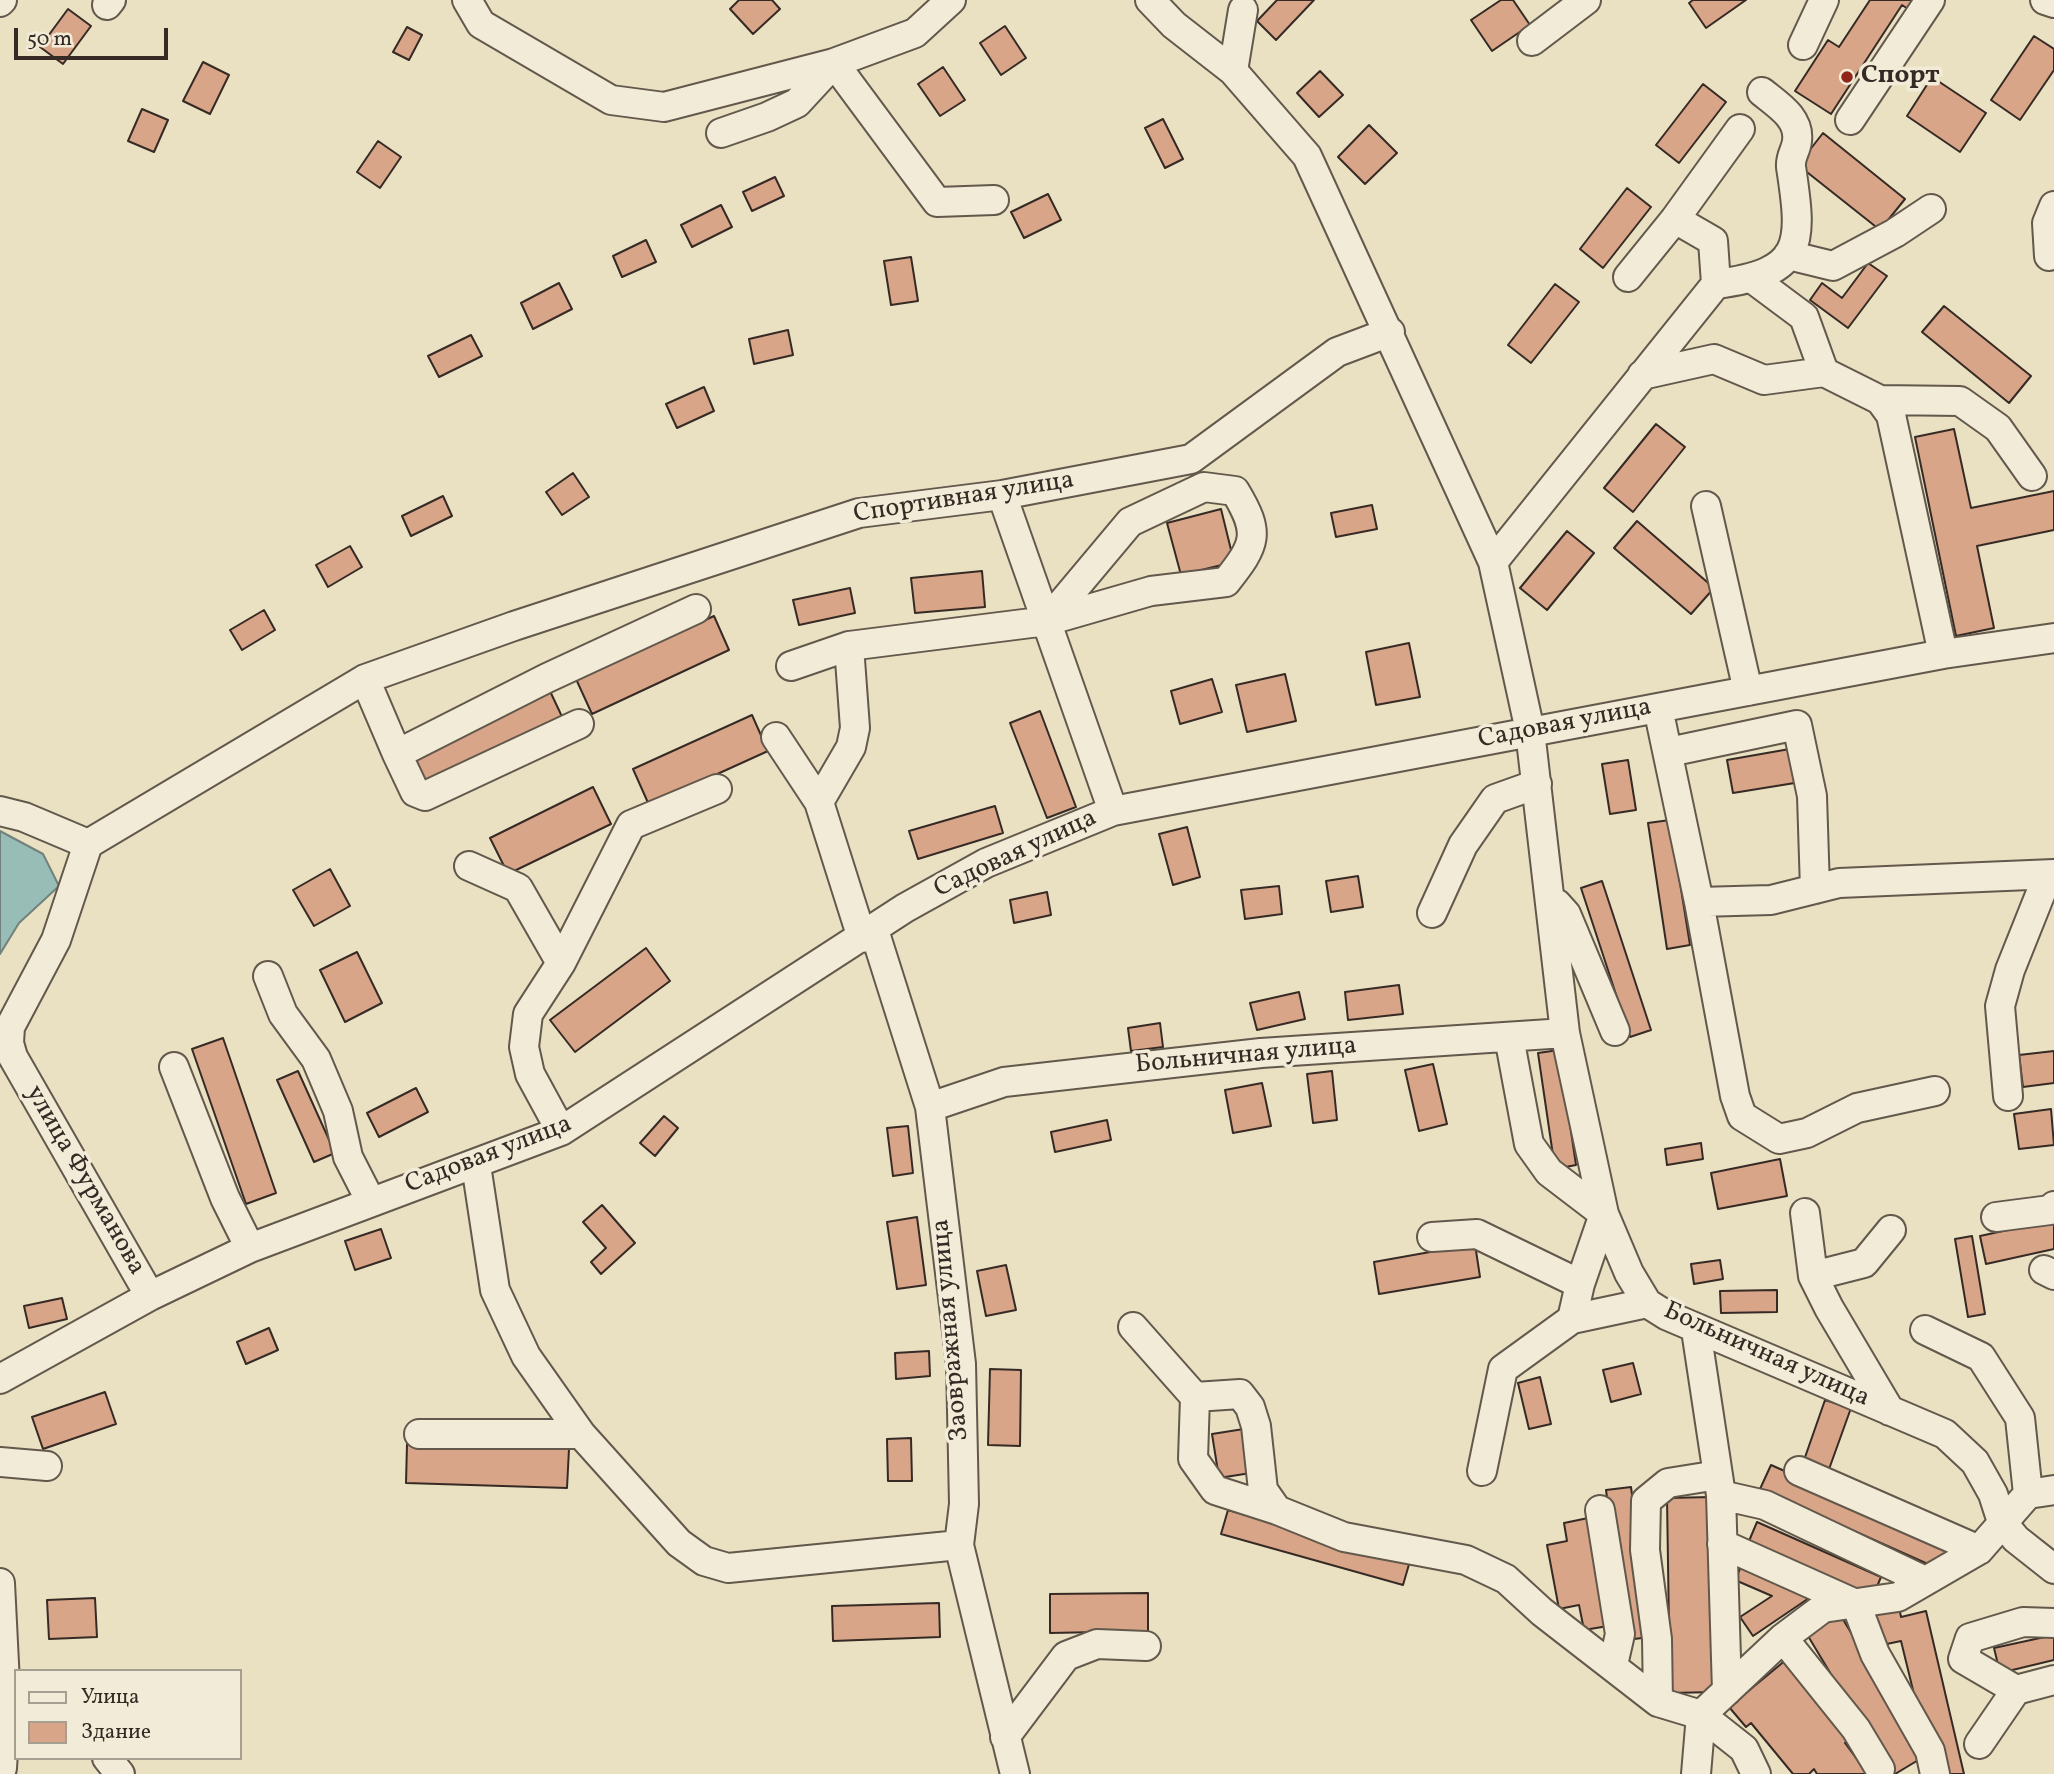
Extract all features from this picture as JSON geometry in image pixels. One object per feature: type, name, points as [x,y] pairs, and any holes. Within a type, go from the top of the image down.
[{"type":"street","points":[[467,0],[481,24],[611,100],[664,107],[834,63],[915,33],[951,0]]},
{"type":"street","name":"Больничная улица","points":[[1150,0],[1174,25],[1233,71],[1307,156],[1390,332],[1493,562],[1530,731],[1565,1033],[1604,1214],[1629,1273],[1647,1303],[1696,1330],[1945,1434],[1975,1462],[1993,1494],[2003,1522],[2016,1539],[2054,1569]]},
{"type":"street","points":[[1532,41],[1586,0]]},
{"type":"street","points":[[1803,45],[1824,0]]},
{"type":"street","points":[[1850,120],[1930,0]]},
{"type":"street","points":[[2045,0],[2054,2]]},
{"type":"street","points":[[1233,71],[1243,10]]},
{"type":"street","points":[[721,133],[797,103],[834,63]]},
{"type":"street","points":[[834,63],[937,202],[994,200]]},
{"type":"street","points":[[1716,284],[1753,279],[1769,272],[1788,256],[1799,234],[1790,159],[1797,141],[1793,119],[1762,92]]},
{"type":"street","points":[[1628,277],[1675,219],[1740,129]]},
{"type":"street","points":[[2049,256],[2047,223],[2054,206]]},
{"type":"street","points":[[1788,256],[1833,266],[1895,233],[1931,209]]},
{"type":"street","points":[[1493,562],[1716,284],[1713,240],[1675,219]]},
{"type":"street","points":[[1753,279],[1804,317],[1824,372]]},
{"type":"street","name":"Спортивная улица","points":[[88,844],[365,679],[514,626],[859,513],[1002,495],[1191,459],[1337,352],[1390,332]]},
{"type":"street","points":[[1642,375],[1714,359],[1764,380],[1824,372],[1880,400],[1959,401],[1997,428],[2032,476]]},
{"type":"street","points":[[1880,400],[1891,415],[1943,654]]},
{"type":"street","points":[[791,666],[849,646],[1047,621],[1150,590],[1226,582],[1250,551],[1252,519],[1235,491],[1204,487],[1130,522],[1047,621]]},
{"type":"street","points":[[1002,495],[1113,811]]},
{"type":"street","points":[[1706,506],[1748,691]]},
{"type":"street","points":[[397,754],[547,678],[696,609]]},
{"type":"street","name":"Садовая улица","points":[[0,1379],[150,1296],[250,1248],[561,1132],[905,908],[986,863],[1113,811],[1943,654],[2054,638]]},
{"type":"street","points":[[819,802],[851,747],[855,727],[849,646]]},
{"type":"street","points":[[365,679],[415,792],[425,796],[579,724]]},
{"type":"street","points":[[1658,708],[1699,902],[1735,1096],[1742,1116],[1779,1139],[1807,1133],[1857,1108],[1935,1091]]},
{"type":"street","points":[[1669,752],[1797,725],[1812,796],[1815,889]]},
{"type":"street","name":"Заовражная улица","points":[[776,737],[819,802],[930,1107],[961,1364],[964,1504],[958,1545],[1015,1774]]},
{"type":"street","points":[[1432,913],[1463,845],[1495,799],[1537,784]]},
{"type":"street","points":[[561,1132],[530,1074],[524,1047],[528,1014],[561,963],[631,825],[717,789]]},
{"type":"street","points":[[0,811],[24,817],[88,844]]},
{"type":"street","name":"улица Фурманова","points":[[88,844],[56,940],[16,1012],[10,1027],[9,1043],[13,1056],[150,1296]]},
{"type":"street","points":[[470,866],[518,888],[561,963]]},
{"type":"street","points":[[1699,902],[1771,900],[1839,883],[2051,874],[2010,970],[2000,1006],[2008,1096]]},
{"type":"street","points":[[1551,902],[1566,914],[1615,1031]]},
{"type":"street","points":[[268,975],[283,1014],[316,1059],[338,1111],[348,1157],[371,1202]]},
{"type":"street","name":"Больничная улица","points":[[930,1107],[1004,1082],[1261,1053],[1565,1033]]},
{"type":"street","points":[[1509,1037],[1529,1144],[1549,1172],[1604,1214],[1580,1284],[1572,1319]]},
{"type":"street","points":[[174,1067],[225,1198],[250,1248]]},
{"type":"street","points":[[477,1165],[495,1290],[526,1356],[581,1434],[679,1544],[714,1565],[728,1567],[958,1545]]},
{"type":"street","points":[[1996,1217],[2050,1210],[2054,1206]]},
{"type":"street","points":[[1805,1213],[1813,1276],[1890,1411]]},
{"type":"street","points":[[1813,1276],[1864,1263],[1891,1230]]},
{"type":"street","points":[[1432,1237],[1477,1234],[1580,1284]]},
{"type":"street","points":[[1482,1471],[1503,1369],[1572,1319],[1647,1303]]},
{"type":"street","points":[[1133,1327],[1195,1397],[1193,1459],[1215,1490],[1277,1510],[1344,1537],[1466,1560],[1506,1579],[1542,1612],[1658,1702],[1701,1715],[1744,1749],[1756,1774]]},
{"type":"street","points":[[1696,1330],[1720,1485],[1727,1691]]},
{"type":"street","points":[[1696,1774],[1701,1715],[1783,1638],[1823,1608],[1898,1597],[1979,1550],[2003,1522],[2041,1492],[2020,1418],[1981,1357],[1925,1330]]},
{"type":"street","points":[[1195,1397],[1240,1394],[1250,1407],[1256,1426],[1263,1490],[1277,1510]]},
{"type":"street","points":[[419,1434],[581,1434]]},
{"type":"street","points":[[0,1461],[47,1466]]},
{"type":"street","points":[[1799,1471],[1979,1550]]},
{"type":"street","points":[[1658,1702],[1657,1639],[1645,1550],[1646,1501],[1668,1483],[1720,1485],[1925,1581]]},
{"type":"street","points":[[1601,1510],[1620,1634],[1613,1665]]},
{"type":"street","points":[[1722,1544],[1856,1604],[1875,1654],[1930,1751],[1935,1774]]},
{"type":"street","points":[[0,1583],[11,1705],[10,1770]]},
{"type":"street","points":[[2016,1689],[1963,1659],[1970,1638],[2023,1622],[2054,1623]]},
{"type":"street","points":[[1783,1638],[1856,1729],[1880,1769]]},
{"type":"street","points":[[1005,1737],[1066,1656],[1097,1644],[1146,1646]]},
{"type":"street","points":[[1979,1744],[2016,1689],[2054,1680]]},
{"type":"street","points":[[109,1760],[120,1774]]},
{"type":"water","points":[[0,831],[43,854],[59,886],[19,923],[0,954]]},
{"type":"building","points":[[739,0],[772,0],[780,9],[753,34],[730,9]]},
{"type":"building","points":[[1277,0],[1314,0],[1276,40],[1257,21]]},
{"type":"building","points":[[1501,0],[1513,0],[1530,25],[1492,51],[1471,20]]},
{"type":"building","points":[[1693,0],[1746,0],[1706,28],[1689,3]]},
{"type":"building","points":[[1870,0],[1918,0],[1911,11],[1902,5],[1831,114],[1795,91],[1828,40],[1839,47]]},
{"type":"building","points":[[68,9],[91,26],[63,64],[40,47]]},
{"type":"building","points":[[1005,26],[1026,58],[1001,75],[980,43]]},
{"type":"building","points":[[407,27],[422,35],[409,60],[393,52]]},
{"type":"building","points":[[2034,36],[2054,49],[2054,70],[2020,120],[1991,100]]},
{"type":"building","points":[[203,62],[229,75],[210,114],[183,101]]},
{"type":"building","points":[[943,67],[965,100],[940,116],[918,84]]},
{"type":"building","points":[[1320,71],[1343,95],[1319,117],[1297,93]]},
{"type":"building","points":[[1932,77],[1986,113],[1960,152],[1907,116]]},
{"type":"building","points":[[1703,84],[1726,102],[1679,163],[1656,145]]},
{"type":"building","points":[[142,109],[168,120],[154,152],[128,141]]},
{"type":"building","points":[[1163,119],[1183,159],[1165,168],[1145,128]]},
{"type":"building","points":[[1369,125],[1397,153],[1365,184],[1338,157]]},
{"type":"building","points":[[1823,133],[1905,199],[1880,230],[1798,165]]},
{"type":"building","points":[[378,141],[401,157],[380,188],[357,172]]},
{"type":"building","points":[[775,177],[784,196],[752,211],[743,192]]},
{"type":"building","points":[[1627,188],[1651,207],[1603,268],[1580,249]]},
{"type":"building","points":[[1048,194],[1061,220],[1024,238],[1011,212]]},
{"type":"building","points":[[721,205],[732,227],[692,247],[681,225]]},
{"type":"building","points":[[646,240],[656,262],[622,277],[613,256]]},
{"type":"building","points":[[911,257],[918,301],[891,305],[884,261]]},
{"type":"building","points":[[1868,263],[1887,276],[1848,328],[1810,300],[1822,283],[1842,298]]},
{"type":"building","points":[[559,283],[572,309],[533,329],[521,303]]},
{"type":"building","points":[[1555,284],[1579,302],[1531,363],[1508,345]]},
{"type":"building","points":[[1944,306],[2031,376],[2009,403],[1922,332]]},
{"type":"building","points":[[788,330],[793,355],[754,364],[749,339]]},
{"type":"building","points":[[471,335],[482,356],[439,377],[428,356]]},
{"type":"building","points":[[704,387],[714,411],[677,428],[666,404]]},
{"type":"building","points":[[1656,424],[1685,447],[1633,512],[1604,488]]},
{"type":"building","points":[[1954,429],[1971,508],[2054,491],[2054,530],[1977,546],[1994,628],[1956,636],[1915,437]]},
{"type":"building","points":[[573,473],[589,497],[562,515],[546,492]]},
{"type":"building","points":[[443,496],[452,516],[411,536],[402,516]]},
{"type":"building","points":[[1372,505],[1377,529],[1336,537],[1331,513]]},
{"type":"building","points":[[1221,509],[1234,562],[1181,575],[1167,523]]},
{"type":"building","points":[[1637,521],[1714,588],[1691,614],[1614,548]]},
{"type":"building","points":[[1567,531],[1594,553],[1547,610],[1520,588]]},
{"type":"building","points":[[350,546],[362,567],[328,587],[316,565]]},
{"type":"building","points":[[982,571],[985,607],[915,613],[911,578]]},
{"type":"building","points":[[850,588],[855,613],[799,625],[793,600]]},
{"type":"building","points":[[264,610],[275,630],[242,650],[230,630]]},
{"type":"building","points":[[714,616],[729,650],[592,714],[576,679]]},
{"type":"building","points":[[1409,643],[1420,697],[1376,705],[1366,652]]},
{"type":"building","points":[[1285,674],[1296,721],[1247,732],[1236,685]]},
{"type":"building","points":[[1212,679],[1222,712],[1180,724],[1171,691]]},
{"type":"building","points":[[549,689],[565,723],[427,785],[412,751]]},
{"type":"building","points":[[1040,711],[1076,807],[1047,818],[1010,723]]},
{"type":"building","points":[[752,715],[768,751],[649,805],[633,769]]},
{"type":"building","points":[[1801,747],[1807,781],[1733,793],[1727,760]]},
{"type":"building","points":[[1628,760],[1636,810],[1610,814],[1602,764]]},
{"type":"building","points":[[593,787],[611,824],[508,874],[490,838]]},
{"type":"building","points":[[995,806],[1003,833],[918,859],[909,831]]},
{"type":"building","points":[[1670,820],[1690,945],[1667,949],[1648,823]]},
{"type":"building","points":[[1187,827],[1200,877],[1173,885],[1159,834]]},
{"type":"building","points":[[330,869],[350,906],[314,926],[293,890]]},
{"type":"building","points":[[1358,876],[1363,907],[1331,912],[1326,881]]},
{"type":"building","points":[[1602,881],[1651,1030],[1630,1037],[1581,888]]},
{"type":"building","points":[[1279,886],[1282,914],[1245,919],[1241,890]]},
{"type":"building","points":[[1047,892],[1051,915],[1014,923],[1010,900]]},
{"type":"building","points":[[646,948],[670,981],[575,1052],[550,1020]]},
{"type":"building","points":[[357,952],[382,1003],[345,1022],[320,970]]},
{"type":"building","points":[[1399,985],[1403,1014],[1348,1020],[1345,992]]},
{"type":"building","points":[[1299,992],[1305,1019],[1257,1030],[1250,1003]]},
{"type":"building","points":[[1160,1023],[1163,1047],[1131,1051],[1128,1028]]},
{"type":"building","points":[[223,1038],[276,1193],[246,1204],[192,1049]]},
{"type":"building","points":[[1559,1050],[1576,1165],[1555,1169],[1538,1053]]},
{"type":"building","points":[[2054,1051],[2054,1083],[2023,1087],[2019,1055]]},
{"type":"building","points":[[1433,1064],[1447,1124],[1419,1131],[1405,1070]]},
{"type":"building","points":[[298,1071],[335,1153],[314,1162],[277,1080]]},
{"type":"building","points":[[1332,1071],[1337,1120],[1313,1123],[1307,1074]]},
{"type":"building","points":[[1262,1083],[1271,1126],[1233,1133],[1225,1090]]},
{"type":"building","points":[[416,1088],[428,1112],[379,1137],[367,1113]]},
{"type":"building","points":[[2051,1109],[2054,1145],[2019,1149],[2014,1114]]},
{"type":"building","points":[[664,1116],[678,1128],[655,1156],[640,1143]]},
{"type":"building","points":[[1107,1120],[1111,1140],[1055,1152],[1051,1132]]},
{"type":"building","points":[[908,1126],[913,1173],[893,1176],[887,1128]]},
{"type":"building","points":[[1701,1143],[1703,1159],[1667,1165],[1665,1149]]},
{"type":"building","points":[[1780,1159],[1787,1196],[1718,1209],[1711,1173]]},
{"type":"building","points":[[602,1205],[635,1243],[601,1274],[591,1262],[606,1248],[583,1222]]},
{"type":"building","points":[[917,1217],[926,1285],[897,1289],[887,1222]]},
{"type":"building","points":[[2054,1220],[2054,1249],[1986,1264],[1980,1236]]},
{"type":"building","points":[[381,1229],[391,1258],[355,1270],[345,1241]]},
{"type":"building","points":[[1972,1236],[1985,1314],[1968,1317],[1955,1239]]},
{"type":"building","points":[[1475,1244],[1480,1277],[1379,1294],[1374,1262]]},
{"type":"building","points":[[1720,1260],[1723,1279],[1694,1284],[1691,1264]]},
{"type":"building","points":[[1006,1265],[1016,1310],[986,1316],[977,1271]]},
{"type":"building","points":[[1777,1290],[1777,1312],[1721,1313],[1720,1291]]},
{"type":"building","points":[[62,1298],[67,1319],[29,1328],[24,1306]]},
{"type":"building","points":[[269,1328],[278,1350],[246,1364],[237,1342]]},
{"type":"building","points":[[929,1351],[930,1376],[896,1379],[895,1353]]},
{"type":"building","points":[[1633,1363],[1641,1394],[1611,1402],[1603,1370]]},
{"type":"building","points":[[990,1369],[1021,1370],[1020,1446],[988,1445]]},
{"type":"building","points":[[1540,1377],[1551,1424],[1529,1429],[1518,1383]]},
{"type":"building","points":[[105,1392],[116,1424],[43,1449],[32,1417]]},
{"type":"building","points":[[1825,1400],[1851,1408],[1828,1472],[1803,1463]]},
{"type":"building","points":[[1250,1428],[1257,1472],[1219,1478],[1212,1434]]},
{"type":"building","points":[[911,1438],[912,1481],[888,1481],[887,1439]]},
{"type":"building","points":[[407,1444],[569,1449],[567,1488],[406,1483]]},
{"type":"building","points":[[1771,1465],[1950,1544],[1939,1569],[1760,1489]]},
{"type":"building","points":[[1631,1487],[1650,1637],[1626,1640],[1606,1490]]},
{"type":"building","points":[[1712,1497],[1715,1692],[1670,1693],[1667,1498]]},
{"type":"building","points":[[1228,1510],[1410,1561],[1403,1585],[1221,1534]]},
{"type":"building","points":[[1593,1517],[1614,1625],[1584,1630],[1579,1605],[1559,1609],[1547,1545],[1567,1541],[1564,1523]]},
{"type":"building","points":[[1757,1522],[1881,1577],[1873,1596],[1749,1541]]},
{"type":"building","points":[[1743,1562],[1815,1594],[1753,1636],[1740,1617],[1772,1596],[1735,1580]]},
{"type":"building","points":[[1148,1593],[1148,1631],[1050,1633],[1050,1594]]},
{"type":"building","points":[[95,1598],[97,1637],[49,1639],[47,1600]]},
{"type":"building","points":[[939,1603],[940,1637],[833,1641],[832,1606]]},
{"type":"building","points":[[1899,1607],[1901,1617],[1926,1611],[1964,1774],[1942,1774],[1930,1721],[1921,1723],[1901,1641],[1882,1645],[1875,1613]]},
{"type":"building","points":[[1838,1611],[1925,1756],[1895,1774],[1891,1774],[1805,1631]]},
{"type":"building","points":[[2054,1635],[2054,1660],[2000,1673],[1994,1648]]},
{"type":"building","points":[[1787,1659],[1852,1738],[1845,1743],[1868,1774],[1817,1774],[1814,1769],[1809,1774],[1793,1774],[1751,1723],[1746,1727],[1729,1707]]},
{"type":"place","name":"Спорт","points":[[1847,77]]}]
